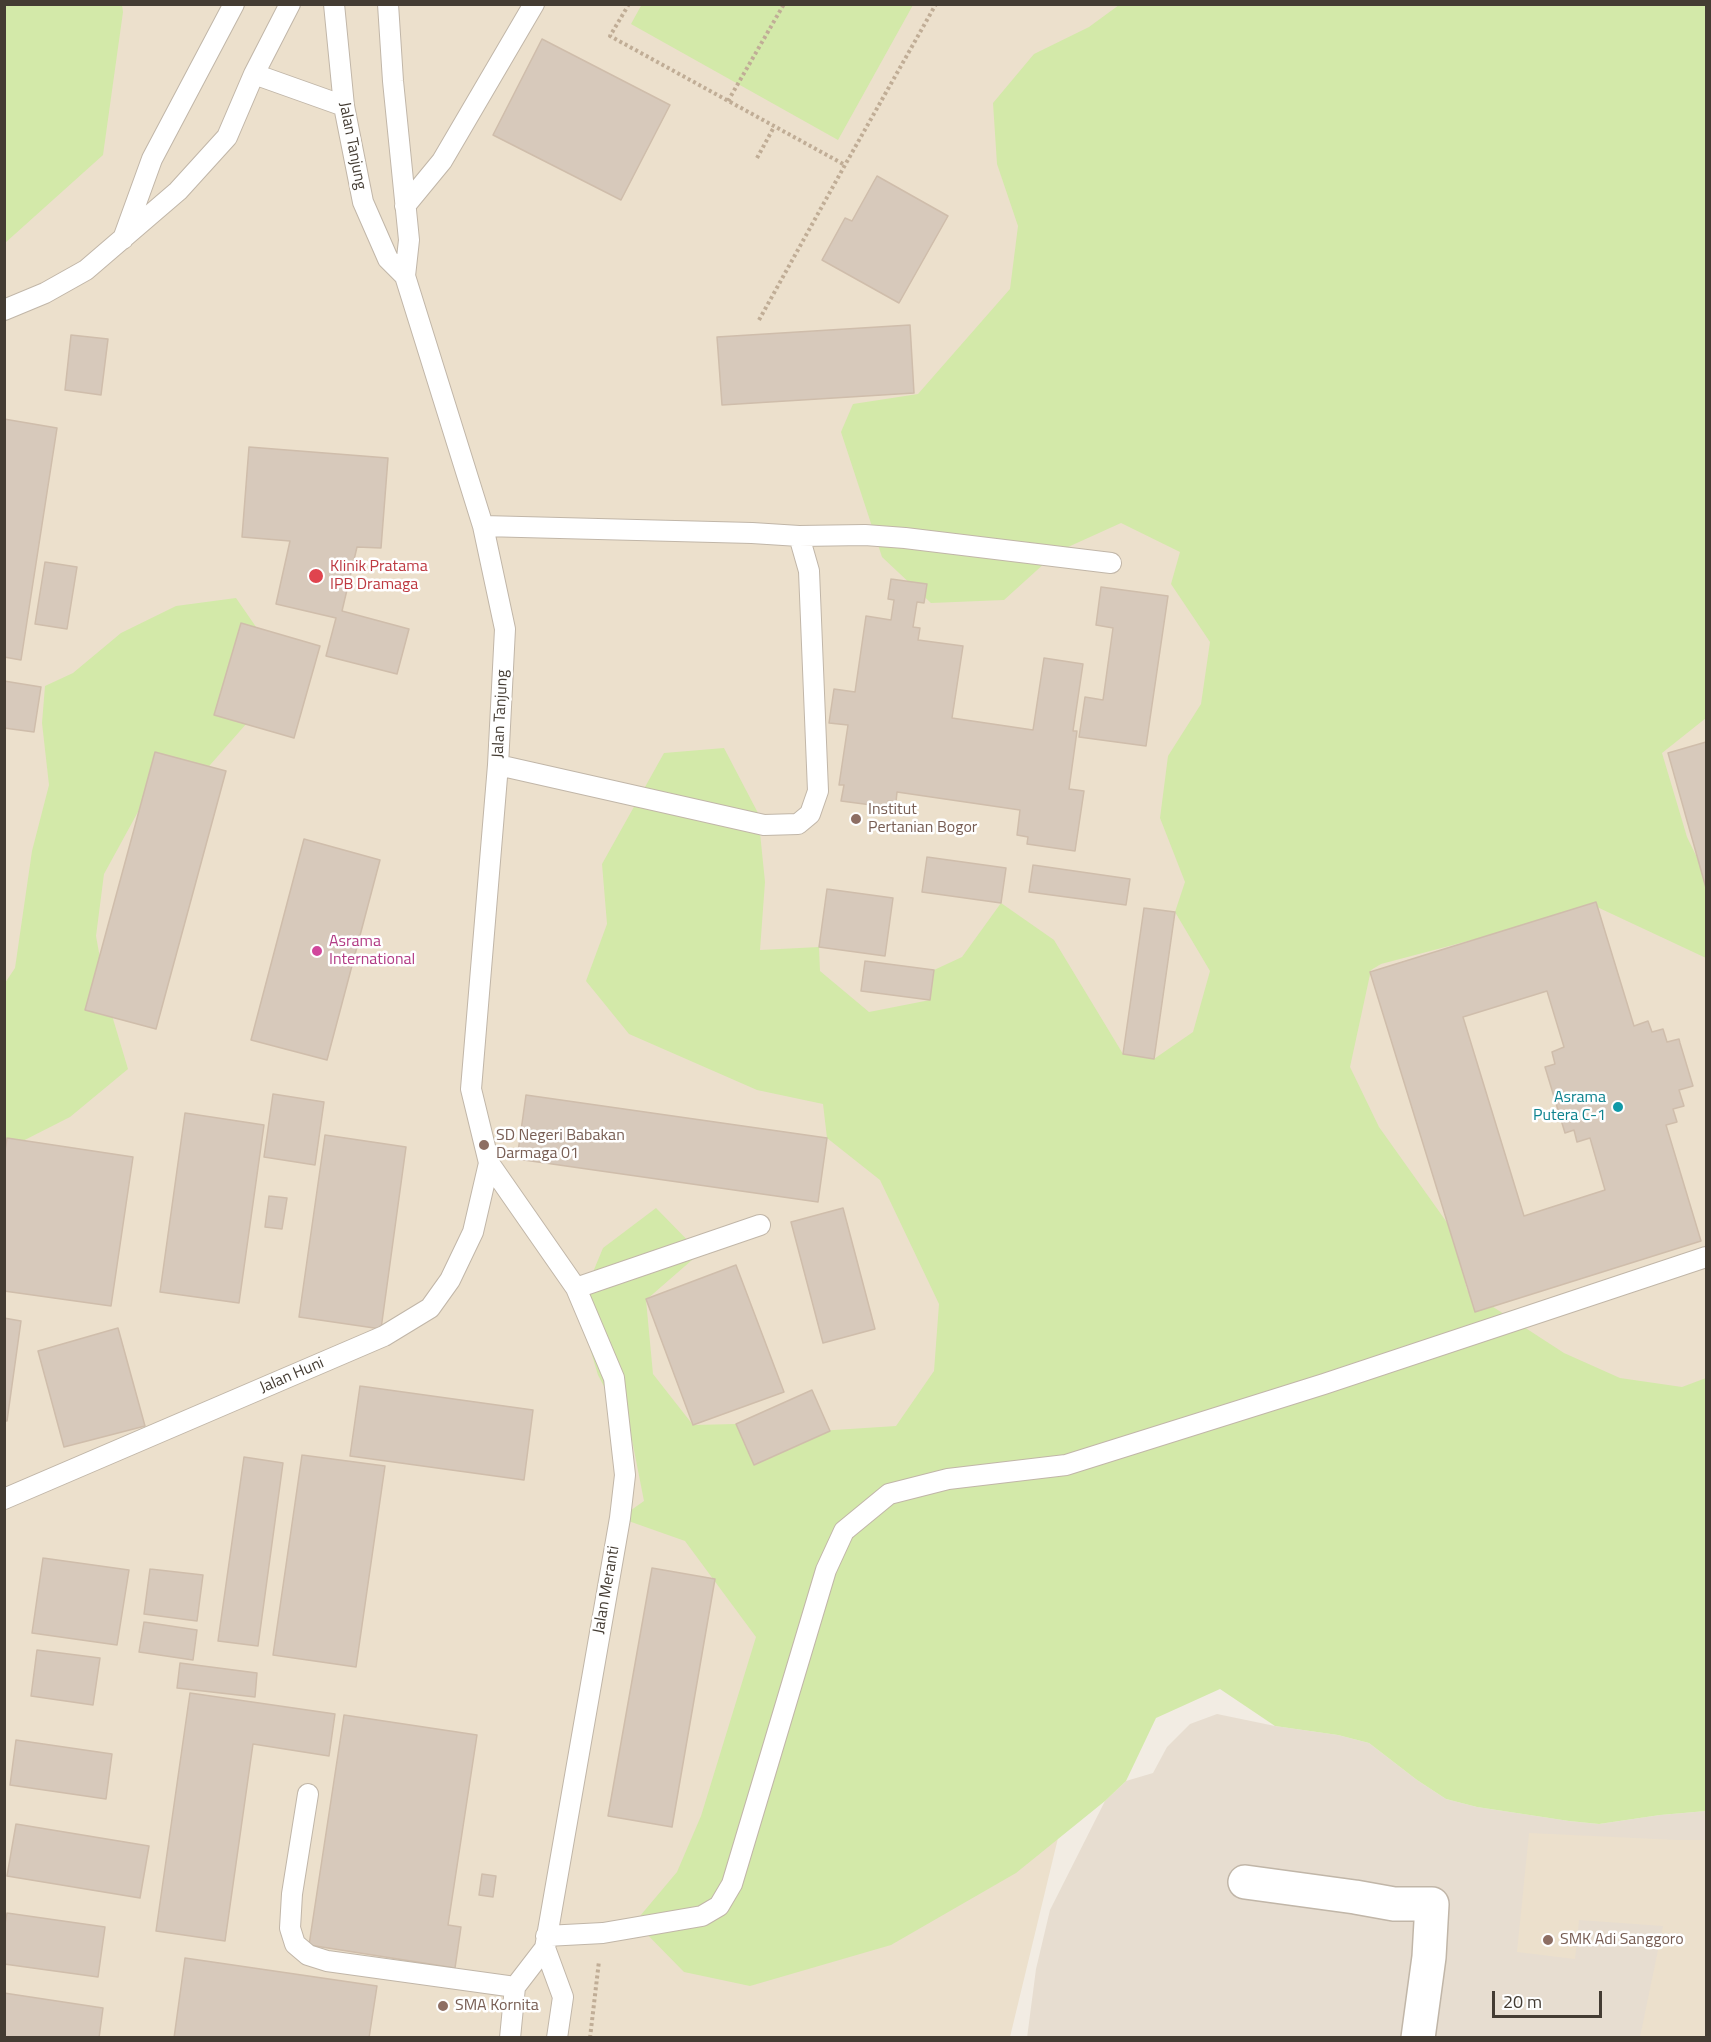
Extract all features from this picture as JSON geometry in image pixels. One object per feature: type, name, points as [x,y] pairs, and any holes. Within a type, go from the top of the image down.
[{"type":"street","points":[[1245,1882],[1394,1904],[1432,1904],[1429,1957],[1418,2037]]},
{"type":"lane","points":[[122,241],[152,159],[234,4]]},
{"type":"lane","points":[[4,310],[86,270],[178,191],[227,137],[254,74],[290,4]]},
{"type":"lane","name":"Jalan Tanjung","points":[[334,4],[344,106],[363,202],[388,259],[405,276]]},
{"type":"lane","name":"Jalan Tanjung","points":[[388,4],[409,240],[405,276],[483,526],[505,629],[498,765],[471,1089],[489,1163]]},
{"type":"lane","points":[[405,206],[442,161],[534,4]]},
{"type":"lane","points":[[254,74],[344,106]]},
{"type":"lane","points":[[483,526],[740,532],[799,536],[865,535],[1111,563]]},
{"type":"lane","points":[[498,765],[764,825],[798,824],[810,814],[818,792],[809,571],[799,536]]},
{"type":"lane","name":"Jalan Meranti","points":[[489,1163],[576,1288],[614,1378],[625,1475],[620,1518],[546,1942],[515,1987]]},
{"type":"lane","name":"Jalan Huni","points":[[4,1498],[384,1336],[430,1308],[450,1280],[473,1232],[489,1163]]},
{"type":"lane","points":[[576,1288],[760,1225]]},
{"type":"lane","points":[[557,2037],[562,1997],[546,1942],[702,1916],[719,1906],[732,1884],[826,1570],[844,1531],[889,1494],[948,1479],[1066,1465],[1324,1384],[1707,1257]]},
{"type":"lane","points":[[308,1794],[292,1894],[290,1928],[295,1944],[308,1955],[327,1961],[515,1987],[510,2037]]},
{"type":"path","points":[[629,4],[610,36],[844,165]]},
{"type":"path","points":[[728,101],[784,4]]},
{"type":"path","points":[[759,320],[936,4]]},
{"type":"path","points":[[757,158],[774,127]]},
{"type":"path","points":[[590,2037],[603,1932]]},
{"type":"shaded area","name":"Institut Pertanian Bogor","points":[[5,5],[1706,5],[1706,1796],[1107,1635],[1010,2037],[5,2038]]},
{"type":"shaded area","points":[[1217,1714],[1275,1726],[1338,1735],[1369,1743],[1446,1799],[1477,1807],[1599,1824],[1706,1811],[1706,2037],[1027,2038],[1036,1969],[1050,1910],[1105,1801],[1126,1781],[1153,1773],[1167,1747],[1190,1724]]},
{"type":"shaded area","name":"SMK Adi Sanggoro","points":[[1529,1833],[1706,1840],[1706,2037],[1640,2037],[1663,1926],[1579,1920],[1575,1959],[1517,1952]]},
{"type":"green space","points":[[5,4],[122,5],[123,12],[103,155],[5,243]]},
{"type":"green space","points":[[642,4],[913,5],[838,140],[631,24]]},
{"type":"green space","points":[[1119,5],[1706,5],[1706,718],[1662,753],[1687,837],[1706,876],[1706,958],[1597,907],[1381,964],[1371,970],[1350,1067],[1379,1127],[1453,1231],[1467,1290],[1564,1353],[1620,1378],[1682,1387],[1706,1378],[1706,1811],[1599,1824],[1477,1807],[1446,1799],[1369,1743],[1338,1735],[1275,1726],[1220,1689],[1156,1718],[1126,1781],[1105,1801],[1016,1873],[891,1945],[750,1986],[684,1972],[635,1922],[677,1872],[701,1816],[756,1637],[685,1541],[620,1518],[644,1501],[632,1440],[598,1375],[578,1308],[603,1248],[656,1208],[700,1253],[646,1300],[653,1374],[693,1425],[736,1424],[772,1434],[896,1426],[934,1371],[939,1304],[880,1180],[827,1138],[823,1104],[757,1090],[629,1034],[586,981],[607,924],[602,864],[664,753],[724,748],[758,813],[765,882],[760,950],[819,947],[820,971],[869,1012],[930,1000],[934,970],[962,957],[1001,903],[1054,940],[1123,1054],[1154,1059],[1193,1032],[1210,971],[1175,912],[1185,882],[1160,818],[1168,756],[1201,704],[1210,642],[1171,584],[1180,552],[1121,523],[1057,552],[1004,600],[931,603],[882,557],[841,432],[853,404],[918,394],[1010,289],[1018,226],[997,164],[993,103],[1034,54],[1089,27]]},
{"type":"green space","points":[[236,598],[272,650],[254,715],[203,773],[139,810],[104,874],[96,936],[108,1002],[128,1069],[70,1117],[5,1150],[5,983],[15,968],[32,851],[49,785],[42,723],[45,686],[73,673],[121,633],[176,606]]},
{"type":"building","points":[[542,39],[670,105],[621,200],[493,135]]},
{"type":"building","points":[[877,176],[948,216],[899,303],[822,260],[845,218],[852,221]]},
{"type":"building","points":[[910,325],[914,393],[722,405],[717,337]]},
{"type":"building","points":[[71,335],[108,339],[101,395],[65,390]]},
{"type":"building","points":[[4,419],[57,428],[21,660],[4,657]]},
{"type":"building","name":"Klinik Pratama IPB Dramaga","points":[[249,447],[388,458],[381,548],[357,547],[342,611],[409,629],[397,674],[326,656],[336,618],[276,604],[290,541],[242,537]]},
{"type":"building","points":[[45,562],[77,567],[67,629],[35,624]]},
{"type":"building","points":[[891,579],[927,584],[924,603],[917,602],[913,627],[920,628],[918,640],[963,646],[952,718],[1033,730],[1044,658],[1083,664],[1073,731],[1077,731],[1069,789],[1084,791],[1075,851],[1027,844],[1028,837],[1017,835],[1020,810],[897,792],[896,802],[888,801],[887,807],[841,801],[844,785],[839,785],[848,725],[829,723],[834,689],[855,692],[866,616],[891,620],[894,600],[888,599]]},
{"type":"building","points":[[1101,587],[1168,596],[1146,746],[1079,737],[1085,697],[1103,700],[1113,628],[1096,625]]},
{"type":"building","points":[[241,623],[320,646],[294,738],[214,715]]},
{"type":"building","points":[[4,681],[41,687],[34,732],[4,728]]},
{"type":"building","points":[[1706,742],[1706,888],[1668,753]]},
{"type":"building","points":[[155,752],[226,771],[156,1029],[85,1010]]},
{"type":"building","points":[[304,839],[380,860],[327,1060],[251,1040]]},
{"type":"building","points":[[927,857],[1006,868],[1001,903],[922,892]]},
{"type":"building","points":[[1033,865],[1130,879],[1126,905],[1029,892]]},
{"type":"building","points":[[827,889],[893,898],[885,956],[819,947]]},
{"type":"building","name":"Asrama Putera C-1","points":[[1596,902],[1634,1026],[1648,1021],[1652,1032],[1663,1029],[1667,1042],[1679,1039],[1693,1086],[1679,1090],[1684,1106],[1673,1109],[1677,1122],[1666,1125],[1701,1241],[1475,1312],[1370,972]],"holes":[[[1547,991],[1564,1047],[1552,1052],[1555,1064],[1545,1067],[1565,1133],[1574,1130],[1577,1142],[1590,1138],[1605,1190],[1524,1216],[1463,1017]]]},
{"type":"building","points":[[1144,908],[1175,912],[1154,1059],[1123,1054]]},
{"type":"building","points":[[865,961],[934,970],[930,1000],[861,991]]},
{"type":"building","points":[[273,1094],[324,1102],[315,1165],[264,1157]]},
{"type":"building","points":[[526,1095],[827,1138],[818,1202],[517,1159]]},
{"type":"building","points":[[185,1113],[264,1125],[239,1303],[160,1292]]},
{"type":"building","points":[[325,1135],[406,1147],[381,1329],[299,1317]]},
{"type":"building","points":[[7,1138],[133,1157],[111,1306],[4,1291],[4,1157]]},
{"type":"building","points":[[269,1196],[287,1198],[282,1229],[265,1227]]},
{"type":"building","points":[[843,1208],[875,1329],[823,1343],[791,1222]]},
{"type":"building","points":[[736,1265],[784,1392],[693,1425],[646,1299]]},
{"type":"building","points":[[4,1318],[21,1321],[7,1421],[4,1421]]},
{"type":"building","points":[[118,1328],[145,1426],[64,1447],[38,1351]]},
{"type":"building","points":[[360,1386],[533,1410],[524,1480],[350,1456]]},
{"type":"building","points":[[812,1390],[830,1431],[754,1465],[736,1424]]},
{"type":"building","points":[[302,1455],[385,1466],[356,1667],[273,1655]]},
{"type":"building","points":[[244,1457],[283,1463],[258,1646],[218,1641]]},
{"type":"building","points":[[43,1558],[129,1570],[117,1645],[32,1633]]},
{"type":"building","points":[[652,1568],[715,1579],[672,1827],[608,1816]]},
{"type":"building","points":[[150,1569],[203,1575],[197,1621],[144,1614]]},
{"type":"building","points":[[144,1622],[197,1630],[193,1660],[139,1652]]},
{"type":"building","points":[[37,1650],[100,1658],[93,1705],[31,1696]]},
{"type":"building","points":[[180,1663],[257,1673],[255,1697],[177,1688]]},
{"type":"building","points":[[190,1693],[335,1714],[329,1756],[253,1744],[225,1941],[156,1931]]},
{"type":"building","points":[[344,1715],[477,1735],[448,1925],[461,1927],[455,1968],[309,1945]]},
{"type":"building","points":[[16,1740],[112,1754],[106,1799],[10,1785]]},
{"type":"building","points":[[16,1824],[149,1846],[140,1898],[7,1876]]},
{"type":"building","points":[[482,1874],[496,1876],[493,1897],[479,1895]]},
{"type":"building","points":[[7,1913],[105,1927],[98,1977],[4,1964],[4,1929]]},
{"type":"building","points":[[185,1958],[377,1986],[369,2038],[174,2038]]},
{"type":"building","points":[[4,1993],[103,2008],[99,2038],[4,2038]]},
{"type":"place","name":"Klinik Pratama IPB Dramaga","points":[[316,576]]},
{"type":"place","name":"Institut Pertanian Bogor","points":[[856,819]]},
{"type":"place","name":"Asrama International","points":[[317,951]]},
{"type":"place","name":"Asrama Putera C-1","points":[[1618,1107]]},
{"type":"place","name":"SD Negeri Babakan Darmaga 01","points":[[484,1145]]},
{"type":"place","name":"SMK Adi Sanggoro","points":[[1548,1940]]},
{"type":"place","name":"SMA Kornita","points":[[443,2006]]}]
